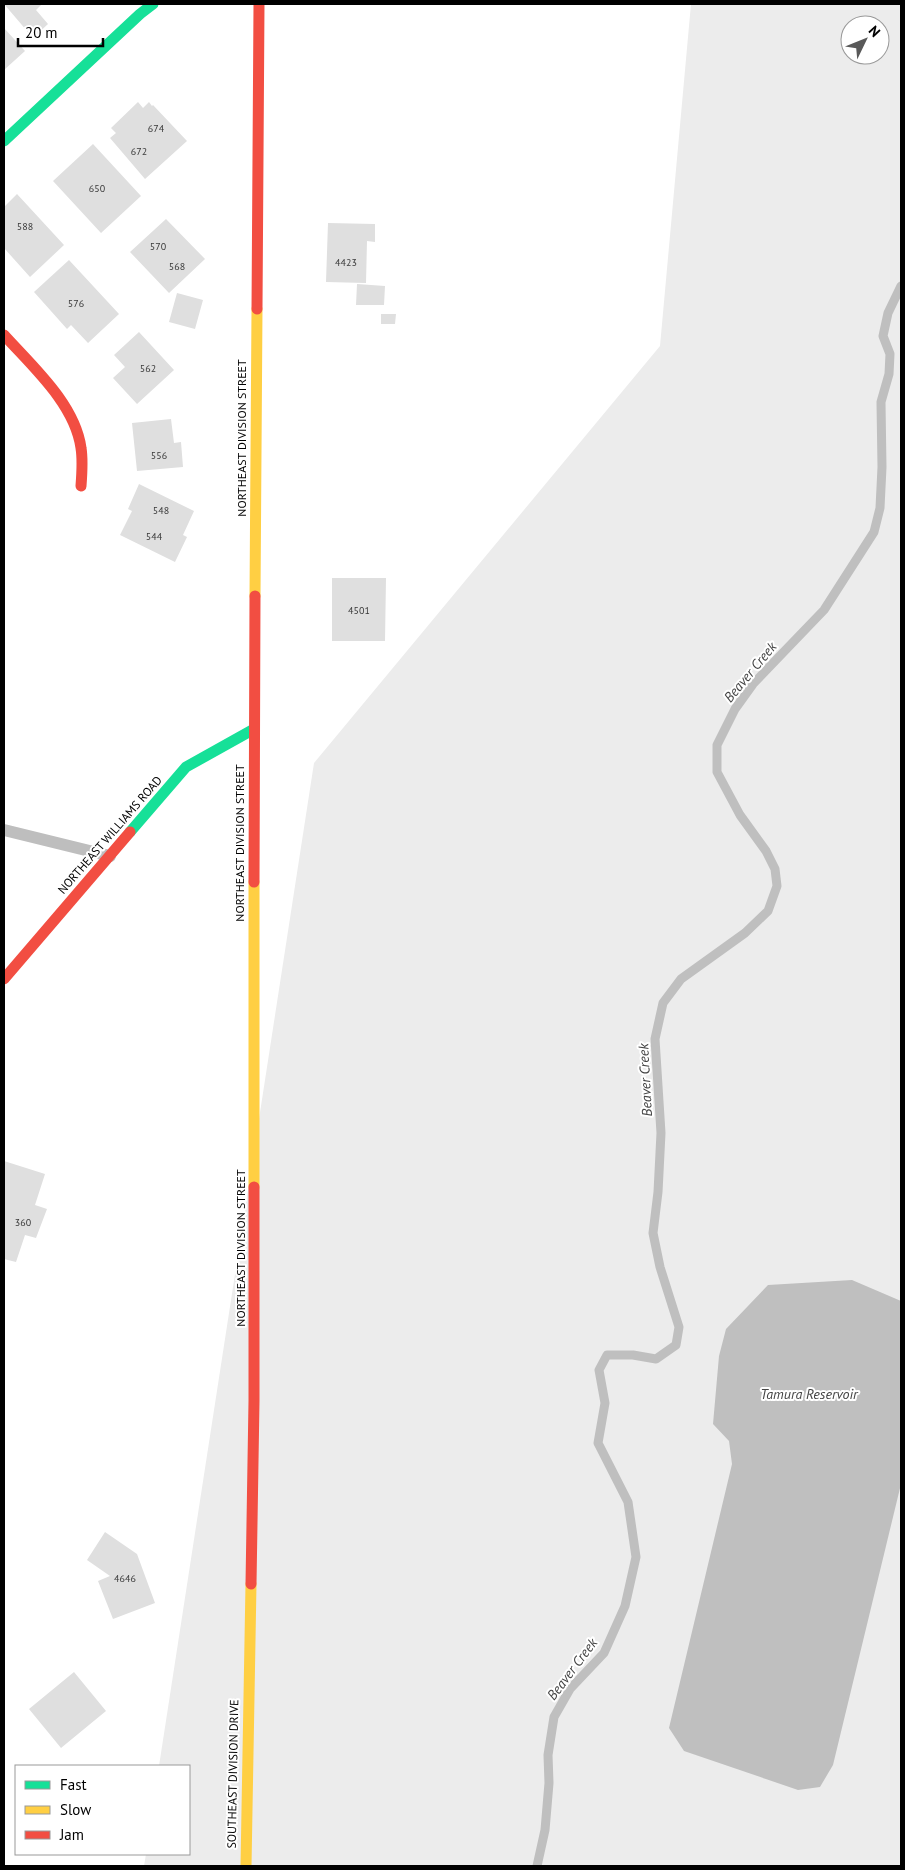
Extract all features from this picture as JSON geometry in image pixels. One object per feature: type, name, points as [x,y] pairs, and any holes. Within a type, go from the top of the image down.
[{"type":"street","points":[[4,141],[153,4]]},
{"type":"street","name":"NORTHEAST DIVISION STREET","points":[[248,1682],[254,1401],[254,729],[259,4]]},
{"type":"street","points":[[4,335],[56,393],[70,415],[81,446],[81,486]]},
{"type":"street","name":"NORTHEAST WILLIAMS ROAD","points":[[4,979],[186,768],[254,729]]},
{"type":"street","name":"SOUTHEAST DIVISION DRIVE","points":[[246,1866],[248,1682]]},
{"type":"lane","points":[[4,830],[110,856]]},
{"type":"shaded area","points":[[691,4],[901,4],[901,1866],[144,1866],[146,1855],[190,1855],[190,1765],[159,1765],[314,763],[660,346]]},
{"type":"water","name":"Tamura Reservoir","points":[[852,1280],[901,1301],[901,1484],[833,1765],[820,1787],[798,1790],[684,1751],[669,1728],[732,1464],[729,1441],[713,1424],[719,1356],[726,1329],[768,1285]]},
{"type":"building","points":[[4,4],[42,4],[36,10],[48,24],[33,38]]},
{"type":"building","points":[[4,28],[25,51],[4,70]]},
{"type":"building","points":[[138,102],[143,108],[149,102],[153,105],[187,141],[145,179],[110,138],[116,133],[111,128]]},
{"type":"building","points":[[93,144],[141,196],[101,233],[53,181]]},
{"type":"building","points":[[17,194],[64,245],[30,277],[4,248],[4,207]]},
{"type":"building","points":[[166,219],[205,259],[169,293],[130,252]]},
{"type":"building","points":[[328,223],[375,224],[375,242],[367,241],[366,283],[326,282]]},
{"type":"building","points":[[69,260],[119,314],[88,343],[71,325],[67,329],[34,292]]},
{"type":"building","points":[[357,284],[385,286],[384,305],[356,305]]},
{"type":"building","points":[[177,293],[203,300],[195,329],[169,322]]},
{"type":"building","points":[[381,314],[396,314],[395,324],[381,324]]},
{"type":"building","points":[[139,332],[174,370],[137,404],[113,378],[125,367],[114,355]]},
{"type":"building","points":[[171,419],[174,443],[181,442],[183,467],[137,471],[132,423]]},
{"type":"building","points":[[139,484],[194,511],[183,535],[187,537],[175,562],[120,535],[132,511],[128,509]]},
{"type":"building","points":[[332,578],[386,578],[385,641],[332,641]]},
{"type":"building","points":[[4,1161],[45,1174],[35,1205],[47,1209],[36,1238],[25,1235],[16,1262],[4,1259]]},
{"type":"building","points":[[105,1532],[137,1554],[155,1603],[113,1619],[98,1581],[110,1576],[87,1560]]},
{"type":"building","points":[[74,1672],[106,1711],[61,1748],[29,1709]]},
{"type":"waterway","name":"Beaver Creek","points":[[537,1866],[545,1830],[549,1783],[548,1755],[554,1717],[570,1689],[604,1653],[625,1606],[636,1557],[628,1502],[598,1443],[605,1403],[599,1370],[607,1355],[633,1355],[656,1359],[676,1345],[679,1327],[660,1267],[653,1233],[658,1192],[661,1133],[655,1039],[663,1003],[681,979],[745,933],[768,911],[777,886],[775,869],[766,851],[740,815],[717,772],[717,745],[735,709],[753,684],[824,610],[874,532],[880,508],[882,467],[881,402],[889,374],[890,354],[883,336],[888,313],[901,286]]},
{"type":"traffic: fast","points":[[4,141],[153,4]]},
{"type":"traffic: fast","points":[[130,832],[186,767],[254,729]]},
{"type":"traffic: slow","points":[[255,596],[257,309]]},
{"type":"traffic: slow","points":[[254,882],[254,1187]]},
{"type":"traffic: slow","points":[[246,1866],[251,1584]]},
{"type":"traffic: jam","points":[[257,309],[259,4]]},
{"type":"traffic: jam","points":[[4,335],[51,387],[70,416],[81,448],[81,486]]},
{"type":"traffic: jam","points":[[254,882],[255,596]]},
{"type":"traffic: jam","points":[[4,979],[130,832]]},
{"type":"traffic: jam","points":[[251,1584],[254,1401],[254,1187]]}]
